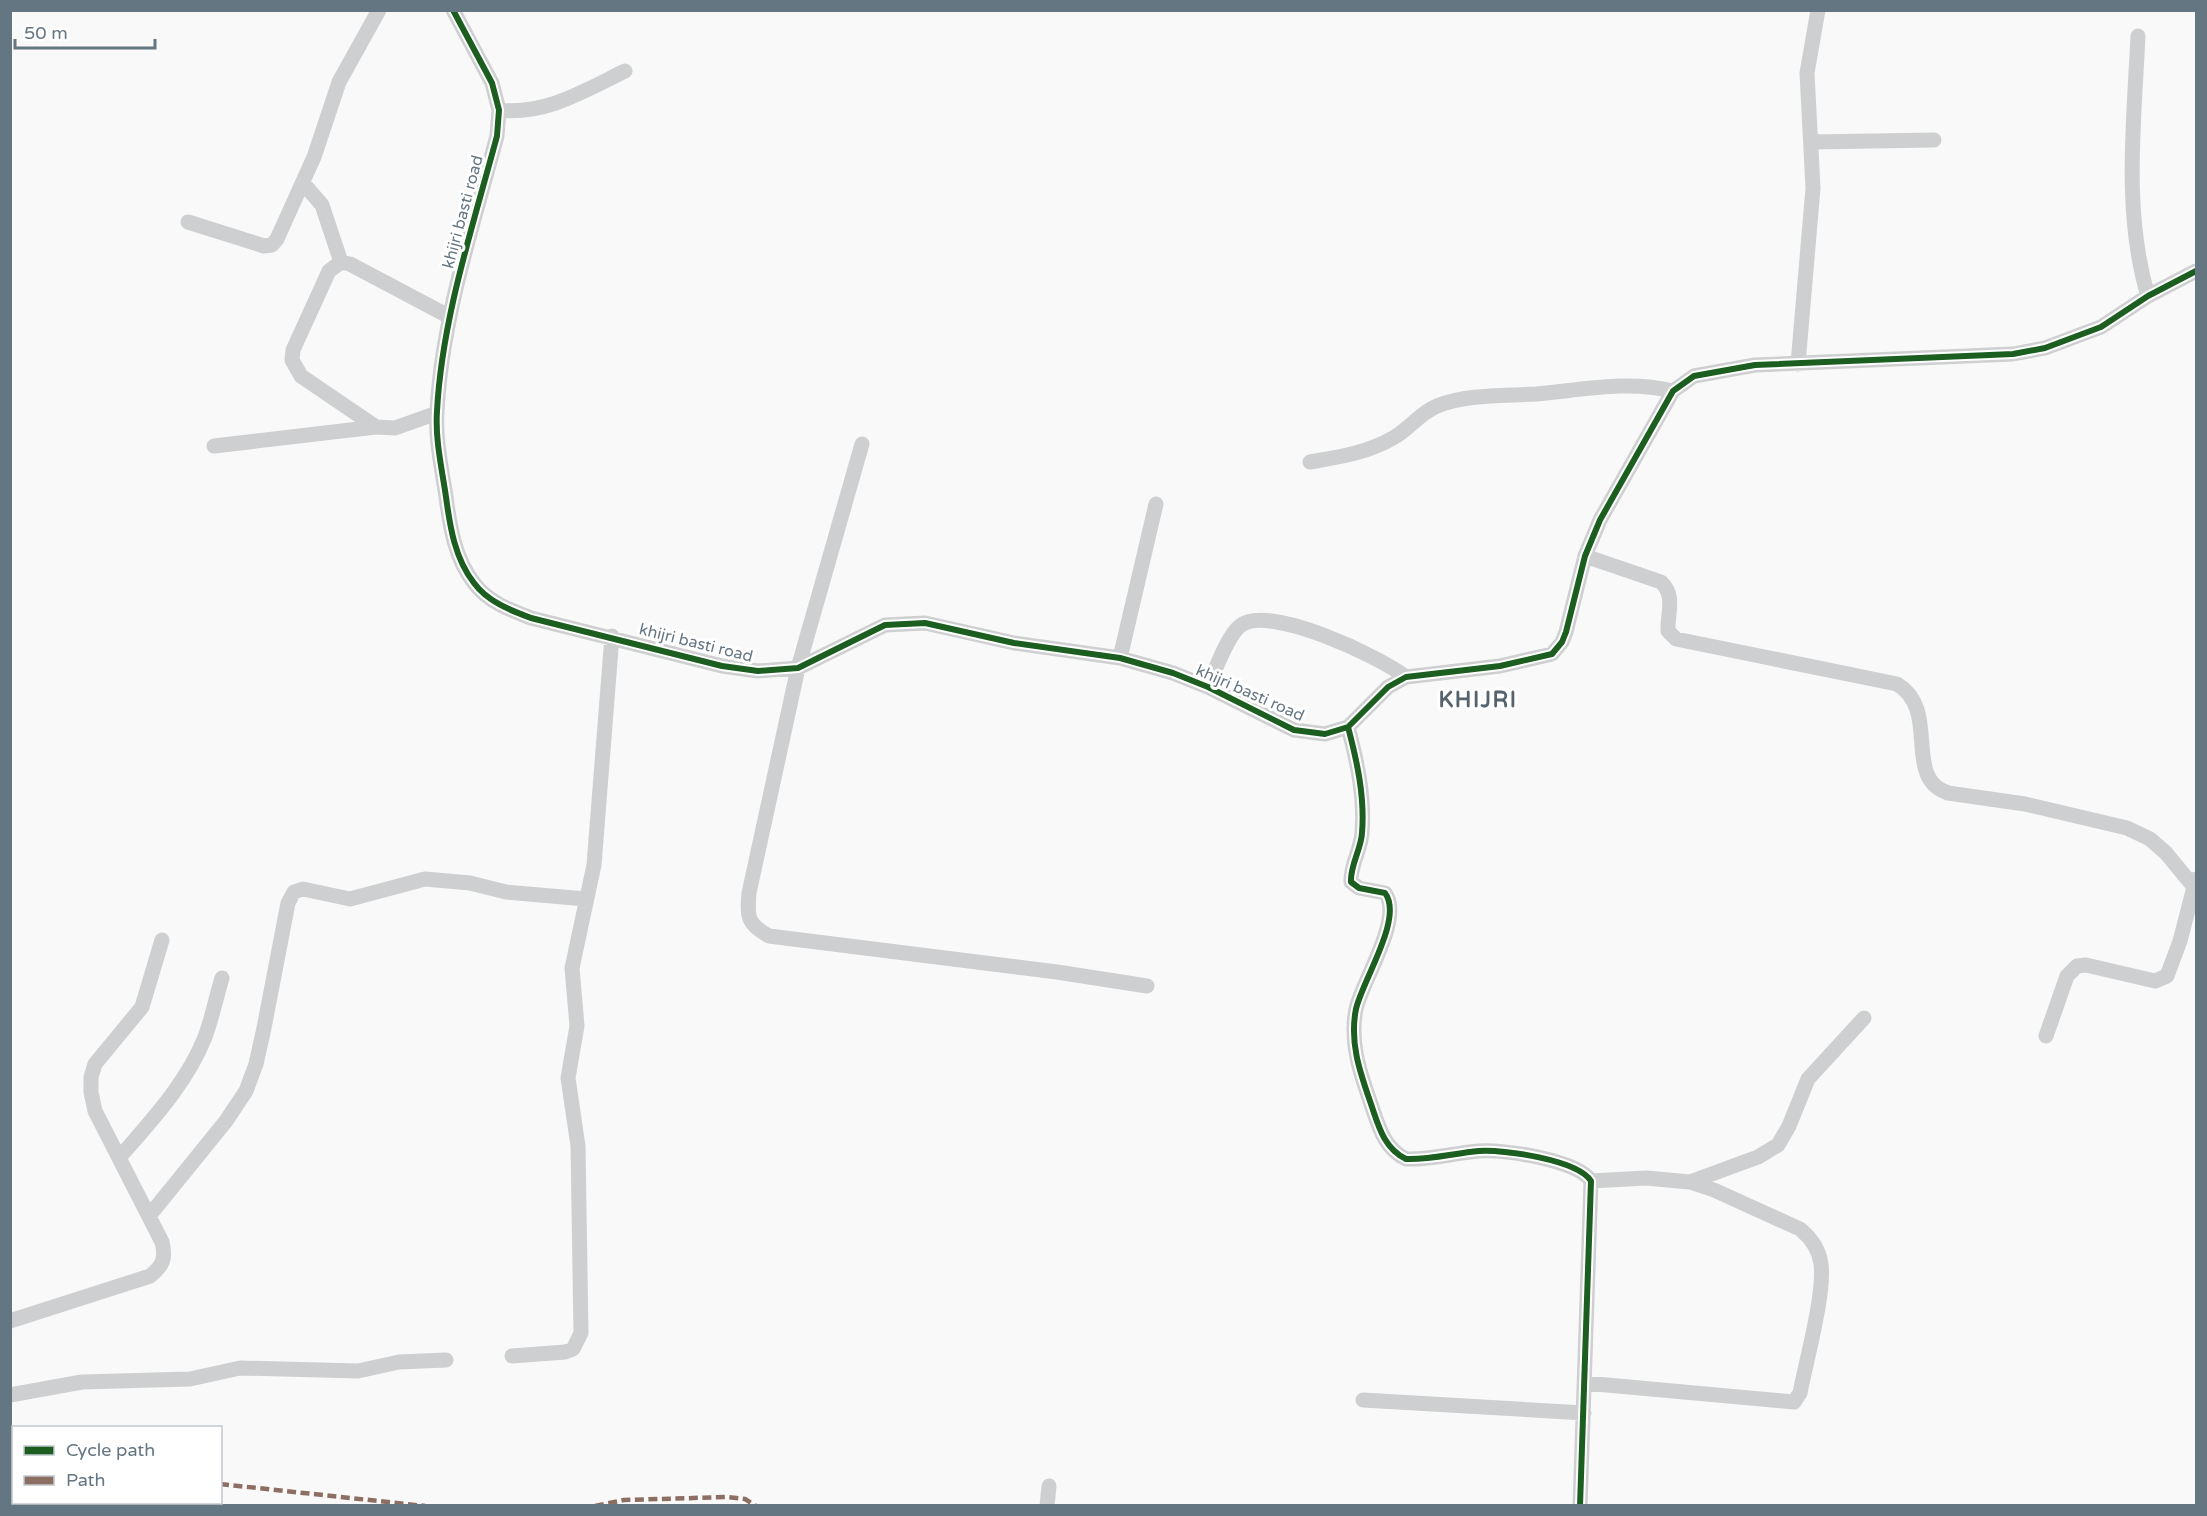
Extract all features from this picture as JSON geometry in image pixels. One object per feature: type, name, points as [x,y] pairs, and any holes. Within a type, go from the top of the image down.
[{"type":"street","points":[[189,222],[264,246],[272,244],[277,239],[303,183],[339,82],[379,10]]},
{"type":"street","name":"khijri basti road","points":[[453,10],[492,83],[499,110],[497,136],[450,317],[437,413],[438,447],[452,536],[474,584],[501,607],[531,618],[612,636],[722,666],[758,671],[798,668],[870,631],[897,623],[925,624],[1014,643],[1120,658],[1173,673],[1208,687],[1294,730],[1325,734],[1348,726],[1388,687],[1406,677],[1500,666],[1543,658],[1552,654],[1562,642],[1585,556]]},
{"type":"street","points":[[1798,364],[1813,188],[1807,73],[1818,10]]},
{"type":"street","points":[[2138,36],[2132,146],[2134,226],[2139,263],[2148,296]]},
{"type":"street","points":[[499,110],[521,112],[540,110],[625,71]]},
{"type":"street","points":[[1811,142],[1934,140]]},
{"type":"street","points":[[303,183],[322,205],[341,262]]},
{"type":"street","points":[[376,427],[301,376],[292,360],[293,350],[329,271],[341,262],[350,264],[450,317]]},
{"type":"street","points":[[2046,1036],[2067,976],[2077,966],[2086,965],[2155,981],[2167,976],[2180,941],[2195,881],[2150,839],[2127,828],[2025,804],[1948,793],[1937,788],[1924,763],[1922,729],[1915,699],[1897,684],[1676,639],[1668,631],[1670,597],[1662,582],[1585,556],[1611,500],[1673,391],[1694,376],[1716,370],[1755,365],[2013,354],[2045,348],[2101,327],[2148,296],[2196,272]]},
{"type":"street","points":[[1310,462],[1364,452],[1393,438],[1427,411],[1444,403],[1606,387],[1645,386],[1673,391]]},
{"type":"street","points":[[213,446],[376,427],[395,428],[437,413]]},
{"type":"street","points":[[862,444],[798,668],[749,893],[747,914],[755,928],[769,936],[1057,972],[1147,987]]},
{"type":"street","points":[[1120,658],[1156,504]]},
{"type":"street","points":[[1208,687],[1234,632],[1246,622],[1263,618],[1310,631],[1378,658],[1406,677]]},
{"type":"street","points":[[512,1356],[565,1352],[573,1349],[581,1334],[578,1146],[568,1078],[577,1026],[572,968],[594,865],[612,636]]},
{"type":"street","points":[[1348,726],[1358,767],[1363,817],[1362,833],[1351,873],[1351,882],[1359,888],[1385,893],[1390,900],[1387,932],[1362,989],[1354,1021],[1356,1062],[1388,1145],[1406,1159],[1486,1150],[1522,1155],[1572,1166],[1587,1174],[1591,1181],[1580,1506]]},
{"type":"street","points":[[149,1216],[226,1121],[246,1091],[256,1064],[288,903],[294,892],[303,889],[350,899],[425,879],[470,883],[506,892],[586,899]]},
{"type":"street","points":[[10,1321],[150,1276],[161,1268],[165,1255],[162,1242],[95,1111],[91,1077],[95,1064],[105,1049],[130,1025],[142,1007],[162,940]]},
{"type":"street","points":[[119,1158],[162,1107],[190,1068],[205,1036],[222,978]]},
{"type":"street","points":[[1690,1182],[1758,1157],[1778,1144],[1789,1126],[1808,1079],[1864,1018]]},
{"type":"street","points":[[1585,1383],[1785,1403],[1798,1399],[1820,1285],[1821,1265],[1818,1252],[1809,1237],[1785,1221],[1690,1182],[1646,1178],[1591,1181]]},
{"type":"street","points":[[10,1395],[82,1382],[190,1379],[240,1368],[357,1371],[399,1362],[446,1360]]},
{"type":"street","points":[[1363,1400],[1584,1413]]},
{"type":"street","points":[[1047,1506],[1049,1486]]},
{"type":"marked path","points":[[222,1484],[425,1506]]},
{"type":"marked path","points":[[595,1506],[624,1500],[728,1497],[745,1499],[756,1506]]},
{"type":"cycle path","points":[[453,10],[492,83],[499,110],[497,136],[452,307],[445,341],[437,411],[438,444],[449,520],[462,564],[480,590],[500,605],[515,612],[722,666],[758,671],[798,668],[885,625],[925,623],[1014,643],[1120,658],[1173,673],[1208,687],[1294,730],[1325,734],[1348,727],[1388,687],[1406,677],[1500,666],[1552,654],[1562,642],[1566,632],[1585,556],[1600,520],[1673,391],[1694,376],[1755,365],[2013,354],[2045,348],[2101,327],[2148,296],[2196,271]]},
{"type":"cycle path","points":[[1348,727],[1360,779],[1363,820],[1351,882],[1359,888],[1385,893],[1389,904],[1386,933],[1360,997],[1354,1022],[1355,1047],[1360,1071],[1384,1137],[1393,1150],[1406,1159],[1479,1151],[1522,1154],[1571,1167],[1591,1181],[1580,1506]]},
{"type":"district","name":"KHIJRI","points":[[1478,700]]}]
